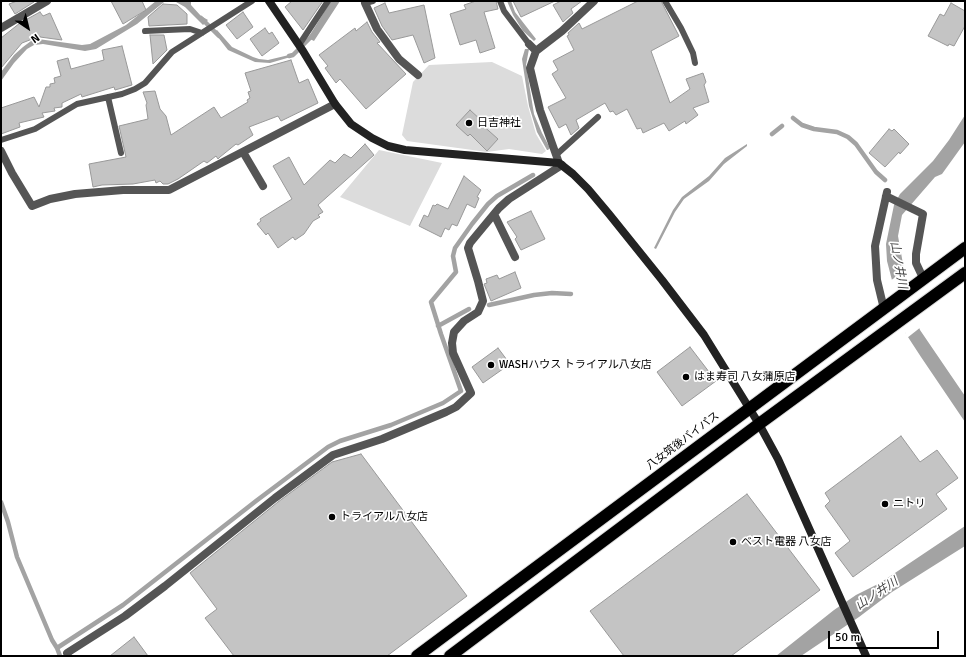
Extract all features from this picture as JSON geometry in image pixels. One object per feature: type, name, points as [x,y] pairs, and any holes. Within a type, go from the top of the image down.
[{"type":"highway","name":"八女筑後バイパス","points":[[417,656],[965,248]]},
{"type":"highway","points":[[450,656],[965,273]]},
{"type":"street","points":[[1,28],[47,1]]},
{"type":"street","points":[[269,1],[301,48],[335,104],[351,124],[372,138],[388,146],[405,150],[559,161]]},
{"type":"street","points":[[594,1],[562,31],[533,48],[530,68],[540,110],[559,161],[604,208],[662,280],[704,335],[760,424],[778,459],[866,656]]},
{"type":"street","points":[[364,2],[377,29],[399,59],[418,76]]},
{"type":"street","points":[[1,151],[12,173],[32,206],[50,199],[75,194],[123,190],[169,190],[335,104]]},
{"type":"street","points":[[243,152],[263,186]]},
{"type":"street","points":[[68,656],[67,653],[125,616],[275,498],[333,455],[382,439],[446,412],[456,407],[471,393],[453,353],[452,343],[454,332],[464,320],[478,312],[483,301],[468,248],[470,243],[494,214],[509,199],[559,161]]},
{"type":"street","points":[[888,306],[878,280],[875,246],[888,195],[923,214],[916,259],[921,282]]},
{"type":"street","points":[[494,214],[516,257]]},
{"type":"lane","points":[[1,140],[35,129],[78,104],[135,89],[145,84],[172,52],[252,1]]},
{"type":"lane","points":[[301,48],[328,1]]},
{"type":"lane","points":[[364,2],[373,1]]},
{"type":"lane","points":[[500,1],[504,11],[519,33],[533,48]]},
{"type":"lane","points":[[666,1],[693,53],[695,63]]},
{"type":"lane","points":[[145,31],[190,29],[204,31]]},
{"type":"lane","points":[[108,97],[121,153]]},
{"type":"lane","points":[[559,161],[598,117]]},
{"type":"shaded area","points":[[492,62],[522,76],[528,106],[536,134],[546,151],[542,154],[509,149],[487,152],[407,141],[402,135],[413,82],[429,65]]},
{"type":"shaded area","points":[[379,150],[442,163],[410,226],[340,197]]},
{"type":"water","points":[[156,1],[169,1],[164,2],[137,24],[96,49],[85,51],[43,44],[34,45],[27,49],[14,63],[1,81],[1,72],[14,55],[31,41],[38,39],[82,45],[90,44],[126,25]]},
{"type":"water","points":[[169,1],[191,1],[191,5],[201,16],[208,20],[203,25],[185,7],[176,2]]},
{"type":"water","points":[[331,1],[340,1],[314,41],[308,38]]},
{"type":"water","points":[[507,1],[511,1],[515,12],[536,39],[534,41],[523,31],[513,15]]},
{"type":"water","points":[[217,30],[232,47],[253,57],[268,60],[292,53],[294,56],[270,63],[255,62],[228,50],[214,32]]},
{"type":"water","points":[[525,49],[529,49],[526,65],[534,114],[550,148],[548,150],[537,132],[529,106],[522,59]]},
{"type":"water","name":"山ノ井川","points":[[965,115],[965,142],[942,174],[935,177],[902,215],[898,236],[910,303],[920,330],[965,396],[965,422],[906,334],[887,261],[886,244],[894,205],[900,194],[933,161]]},
{"type":"water","points":[[747,144],[747,146],[724,164],[709,181],[684,199],[675,212],[656,249],[654,248],[673,210],[682,197],[709,176],[725,158]]},
{"type":"water","name":"山ノ井川","points":[[965,526],[965,546],[892,592],[859,617],[801,656],[776,656],[834,610],[856,595],[880,583]]},
{"type":"pier","points":[[907,269],[912,303],[921,327],[907,338],[890,281]]},
{"type":"building","points":[[17,1],[34,2],[15,14],[9,4]]},
{"type":"building","points":[[111,1],[142,1],[146,10],[123,24]]},
{"type":"building","points":[[292,1],[323,1],[303,30],[285,7]]},
{"type":"building","points":[[476,1],[496,1],[498,9],[484,12],[495,48],[480,53],[476,40],[460,45],[450,14],[466,9],[464,5]]},
{"type":"building","points":[[513,1],[555,1],[521,17]]},
{"type":"building","points":[[561,1],[582,1],[571,9],[573,13],[563,22],[553,5]]},
{"type":"building","points":[[638,1],[661,1],[679,36],[651,51],[670,103],[690,89],[686,79],[703,73],[706,82],[704,85],[709,102],[693,108],[698,115],[686,124],[685,121],[669,131],[664,123],[643,133],[641,128],[637,129],[627,109],[616,115],[613,111],[610,112],[605,103],[576,120],[579,128],[571,135],[566,124],[559,128],[548,107],[566,98],[552,74],[558,70],[553,61],[574,50],[567,36],[569,35],[568,33],[579,23],[582,29]]},
{"type":"building","points":[[385,3],[389,13],[424,5],[435,58],[424,63],[413,35],[392,40],[382,26],[374,8]]},
{"type":"building","points":[[951,3],[965,11],[965,26],[954,46],[949,44],[948,46],[928,36],[940,14],[944,16]]},
{"type":"building","points":[[163,4],[177,5],[187,14],[187,24],[149,26],[148,17]]},
{"type":"building","points":[[40,12],[43,16],[50,13],[62,40],[40,36],[22,43],[1,68],[1,38],[20,23]]},
{"type":"building","points":[[243,12],[253,27],[237,39],[226,25]]},
{"type":"building","points":[[367,22],[372,32],[380,42],[377,43],[406,74],[366,109],[340,79],[336,83],[325,68],[328,66],[319,55],[355,28],[356,31]]},
{"type":"building","points":[[265,28],[269,34],[272,32],[279,43],[262,56],[250,39]]},
{"type":"building","points":[[150,35],[164,35],[167,50],[153,64]]},
{"type":"building","points":[[122,46],[132,85],[115,90],[114,87],[82,97],[81,94],[62,103],[62,107],[54,108],[55,111],[42,113],[44,117],[19,123],[20,127],[1,134],[1,108],[34,97],[39,107],[46,87],[50,87],[50,84],[55,83],[54,78],[61,76],[57,61],[68,58],[71,69],[104,60],[102,50]]},
{"type":"building","points":[[291,60],[299,83],[308,79],[318,103],[281,121],[278,116],[249,127],[253,135],[238,145],[236,144],[218,159],[216,156],[207,163],[204,161],[168,184],[163,184],[160,181],[156,183],[155,180],[133,184],[102,185],[93,187],[89,164],[126,157],[119,126],[148,119],[147,103],[143,92],[155,91],[160,109],[166,116],[171,135],[214,107],[221,118],[248,102],[247,100],[250,98],[248,92],[251,91],[245,73]]},
{"type":"building","points":[[470,110],[482,121],[480,123],[498,139],[487,151],[470,134],[468,136],[456,125]]},
{"type":"building","points":[[889,129],[892,131],[894,129],[909,144],[885,167],[869,153]]},
{"type":"building","points":[[365,144],[374,155],[318,205],[323,212],[318,215],[320,217],[313,221],[304,234],[295,240],[293,237],[278,248],[268,233],[266,235],[257,224],[261,221],[260,219],[292,199],[273,166],[289,157],[304,185],[330,160],[335,163],[344,154],[351,158]]},
{"type":"building","points":[[464,176],[481,190],[477,197],[479,198],[475,208],[467,204],[457,226],[452,224],[449,230],[445,228],[441,237],[419,226],[424,215],[428,217],[433,205],[435,206],[437,204],[448,209]]},
{"type":"building","points":[[531,211],[545,239],[521,250],[515,239],[517,237],[507,222]]},
{"type":"building","points":[[515,272],[521,288],[491,301],[484,284],[487,283],[486,279],[497,275],[499,279]]},
{"type":"building","name":"はま寿司 八女蒲原店","points":[[690,347],[716,381],[682,406],[657,372]]},
{"type":"building","name":"WASHハウス トライアル八女店","points":[[498,348],[510,364],[483,383],[472,367]]},
{"type":"building","name":"ニトリ","points":[[901,436],[920,462],[937,450],[958,478],[936,494],[947,509],[853,577],[835,553],[850,541],[825,506],[830,501],[825,493]]},
{"type":"building","name":"トライアル八女店","points":[[361,454],[467,596],[387,656],[234,656],[205,618],[217,609],[190,573],[278,502],[332,462]]},
{"type":"building","name":"ベスト電器 八女店","points":[[747,494],[820,590],[731,656],[624,656],[590,611]]},
{"type":"building","points":[[134,637],[148,656],[110,656]]},
{"type":"waterway","points":[[201,18],[219,36]]},
{"type":"waterway","points":[[289,56],[293,55],[313,35]]},
{"type":"waterway","points":[[793,118],[802,125],[814,129],[837,132],[848,137],[856,144],[876,172],[885,180]]},
{"type":"waterway","points":[[772,134],[782,126]]},
{"type":"waterway","points":[[57,648],[123,605],[328,447],[340,441],[391,425],[443,403],[461,391],[431,302],[456,272],[453,256],[455,248],[488,204],[497,196],[533,175]]},
{"type":"waterway","points":[[489,305],[534,295],[552,293],[571,294]]},
{"type":"waterway","points":[[438,326],[469,309]]},
{"type":"waterway","points":[[1,502],[17,557],[60,656]]},
{"type":"place","name":"日吉神社","points":[[469,123]]},
{"type":"place","name":"WASHハウス トライアル八女店","points":[[491,365]]},
{"type":"place","name":"はま寿司 八女蒲原店","points":[[686,377]]},
{"type":"place","name":"ニトリ","points":[[885,504]]},
{"type":"place","name":"トライアル八女店","points":[[332,517]]},
{"type":"place","name":"ベスト電器 八女店","points":[[733,542]]}]
